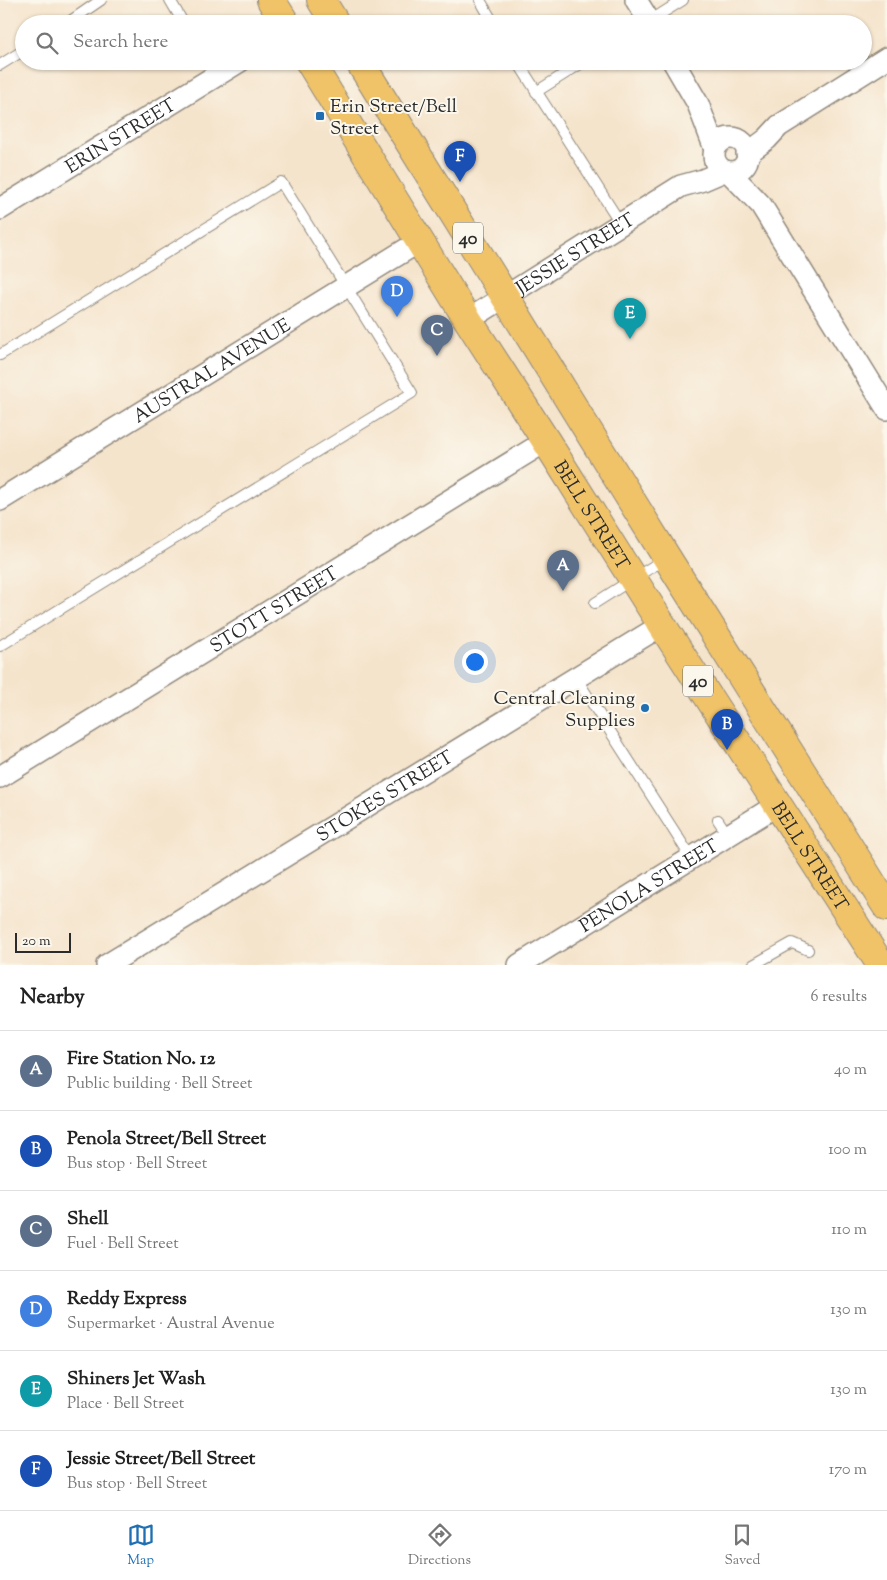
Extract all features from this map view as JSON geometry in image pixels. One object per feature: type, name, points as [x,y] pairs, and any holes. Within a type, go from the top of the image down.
[{"type":"highway","points":[[271,0],[280,15]]},
{"type":"highway","points":[[321,0],[330,15]]},
{"type":"highway","name":"BELL STREET","points":[[315,70],[468,320],[777,805],[882,965]]},
{"type":"highway","name":"BELL STREET","points":[[365,70],[504,297],[887,907]]},
{"type":"street","points":[[636,0],[644,15]]},
{"type":"street","name":"JESSIE STREET","points":[[872,67],[887,58]]},
{"type":"street","name":"ERIN STREET","points":[[0,209],[209,70]]},
{"type":"street","points":[[678,70],[887,409]]},
{"type":"street","name":"JESSIE STREET","points":[[468,320],[681,186],[703,180],[730,155],[767,139],[779,126],[868,70]]},
{"type":"street","name":"AUSTRAL AVENUE","points":[[0,500],[420,241]]},
{"type":"street","name":"STOTT STREET","points":[[0,777],[546,441]]},
{"type":"street","name":"STOKES STREET","points":[[108,965],[662,625]]},
{"type":"street","name":"PENOLA STREET","points":[[519,965],[692,859],[723,828],[777,805]]},
{"type":"lane","points":[[79,15],[101,0]]},
{"type":"lane","points":[[170,0],[179,15]]},
{"type":"lane","points":[[480,0],[489,15]]},
{"type":"lane","points":[[660,15],[683,0]]},
{"type":"lane","points":[[0,65],[15,56]]},
{"type":"lane","points":[[523,70],[621,224]]},
{"type":"lane","points":[[536,92],[571,70]]},
{"type":"lane","points":[[0,355],[281,182],[412,393],[0,646]]},
{"type":"lane","points":[[594,603],[667,558]]},
{"type":"lane","points":[[576,678],[692,859]]},
{"type":"lane","points":[[753,965],[792,943],[808,950]]},
{"type":"place","name":"Erin Street/Bell Street","points":[[320,116]]},
{"type":"place","name":"Jessie Street/Bell Street","points":[[460,182]]},
{"type":"place","name":"Reddy Express","points":[[397,317]]},
{"type":"place","name":"Shiners Jet Wash","points":[[630,339]]},
{"type":"place","name":"Shell","points":[[437,356]]},
{"type":"place","name":"Fire Station No. 12","points":[[563,591]]},
{"type":"place","name":"Central Cleaning Supplies","points":[[645,708]]},
{"type":"place","name":"Penola Street/Bell Street","points":[[727,750]]}]
